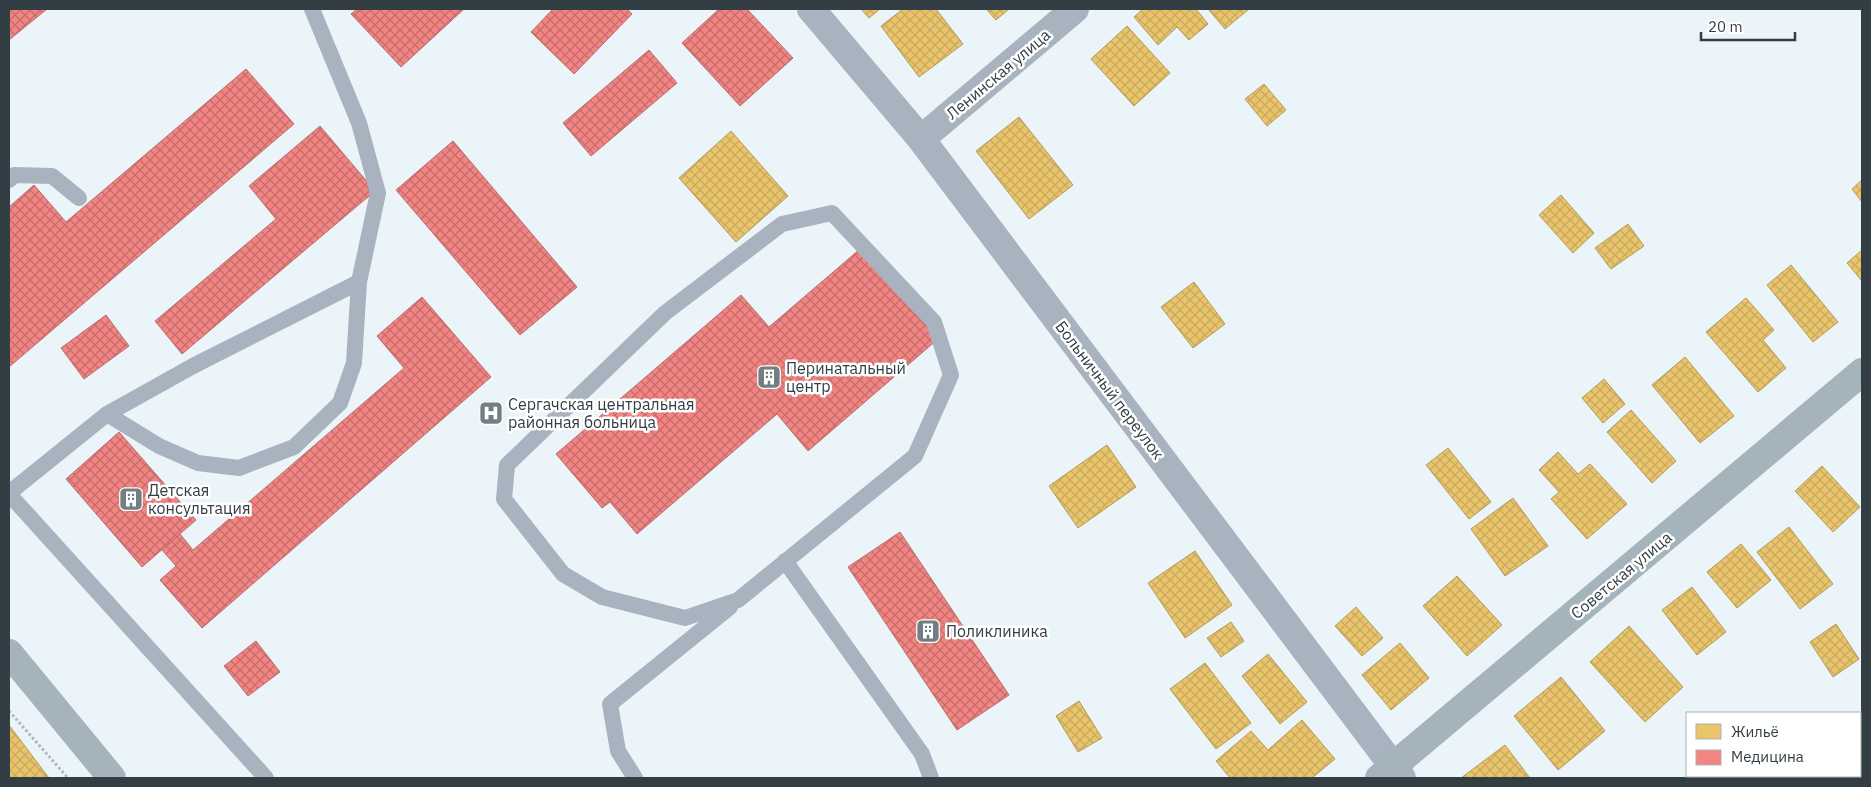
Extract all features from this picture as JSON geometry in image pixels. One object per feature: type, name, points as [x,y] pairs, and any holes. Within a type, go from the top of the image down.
[{"type":"main road","name":"Советская улица","points":[[1391,774],[1862,372]]},
{"type":"main road","points":[[9,653],[112,778]]},
{"type":"street","name":"Больничный переулок","points":[[811,9],[921,139],[1391,774]]},
{"type":"street","name":"Ленинская улица","points":[[921,139],[1075,9]]},
{"type":"lane","points":[[107,414],[159,446],[198,463],[238,468],[294,447],[340,403],[354,363],[359,282],[378,193],[359,123],[312,9]]},
{"type":"lane","points":[[9,180],[14,175],[52,176],[79,198]]},
{"type":"lane","points":[[635,778],[618,751],[610,704],[738,600],[785,561],[915,456],[951,376],[934,322],[832,213],[782,224],[665,313],[507,465],[504,499],[564,574],[602,597],[685,618],[738,600]]},
{"type":"lane","points":[[266,778],[9,494],[107,414],[193,366],[359,282]]},
{"type":"lane","points":[[785,561],[922,754],[925,775]]},
{"type":"path","points":[[9,711],[68,778]]},
{"type":"building: Жильё","points":[[861,9],[880,9],[869,18]]},
{"type":"building: Жильё","points":[[903,9],[936,9],[963,44],[919,77],[881,26]]},
{"type":"building: Жильё","points":[[986,9],[1009,9],[996,20]]},
{"type":"building: Жильё","points":[[1143,9],[1196,9],[1208,24],[1189,40],[1177,27],[1158,45],[1134,17]]},
{"type":"building: Жильё","points":[[1208,9],[1249,9],[1225,29]]},
{"type":"building: Жильё","points":[[1127,26],[1170,73],[1134,106],[1091,59]]},
{"type":"building: Жильё","points":[[1264,84],[1286,110],[1267,126],[1245,99]]},
{"type":"building: Жильё","points":[[1019,117],[1073,185],[1029,219],[976,151]]},
{"type":"building: Жильё","points":[[731,131],[788,196],[736,242],[679,178]]},
{"type":"building: Жильё","points":[[1862,180],[1862,202],[1852,189]]},
{"type":"building: Жильё","points":[[1561,195],[1594,233],[1573,253],[1539,215]]},
{"type":"building: Жильё","points":[[1628,224],[1644,246],[1611,269],[1595,248]]},
{"type":"building: Жильё","points":[[1862,250],[1862,281],[1847,263]]},
{"type":"building: Жильё","points":[[1791,265],[1838,322],[1813,342],[1767,285]]},
{"type":"building: Жильё","points":[[1194,282],[1225,324],[1193,348],[1161,307]]},
{"type":"building: Жильё","points":[[1746,298],[1774,330],[1763,340],[1786,368],[1758,392],[1706,332]]},
{"type":"building: Жильё","points":[[1685,357],[1734,416],[1700,443],[1652,385]]},
{"type":"building: Жильё","points":[[1604,379],[1625,404],[1603,423],[1582,398]]},
{"type":"building: Жильё","points":[[1631,410],[1676,461],[1652,483],[1607,432]]},
{"type":"building: Жильё","points":[[1107,445],[1136,487],[1078,528],[1049,486]]},
{"type":"building: Жильё","points":[[1448,448],[1491,502],[1469,519],[1426,465]]},
{"type":"building: Жильё","points":[[1558,452],[1578,474],[1590,464],[1627,504],[1587,539],[1551,499],[1559,492],[1539,470]]},
{"type":"building: Жильё","points":[[1822,466],[1860,507],[1833,532],[1795,491]]},
{"type":"building: Жильё","points":[[1513,498],[1548,546],[1505,576],[1471,529]]},
{"type":"building: Жильё","points":[[1789,527],[1833,584],[1800,609],[1757,552]]},
{"type":"building: Жильё","points":[[1741,544],[1771,580],[1737,608],[1707,572]]},
{"type":"building: Жильё","points":[[1195,551],[1232,605],[1185,638],[1148,583]]},
{"type":"building: Жильё","points":[[1457,576],[1502,625],[1467,656],[1423,606]]},
{"type":"building: Жильё","points":[[1692,587],[1726,632],[1697,655],[1662,610]]},
{"type":"building: Жильё","points":[[1356,607],[1383,638],[1362,656],[1335,626]]},
{"type":"building: Жильё","points":[[1231,622],[1244,641],[1221,657],[1207,638]]},
{"type":"building: Жильё","points":[[1836,624],[1859,659],[1833,677],[1810,642]]},
{"type":"building: Жильё","points":[[1629,626],[1683,687],[1645,722],[1590,662]]},
{"type":"building: Жильё","points":[[1400,643],[1429,678],[1391,710],[1362,675]]},
{"type":"building: Жильё","points":[[1268,654],[1307,702],[1280,724],[1242,676]]},
{"type":"building: Жильё","points":[[1205,663],[1251,723],[1216,749],[1170,689]]},
{"type":"building: Жильё","points":[[1561,677],[1605,731],[1558,770],[1514,716]]},
{"type":"building: Жильё","points":[[1079,701],[1102,738],[1078,752],[1056,716]]},
{"type":"building: Жильё","points":[[1302,720],[1335,759],[1312,778],[1230,778],[1216,761],[1251,731],[1268,750]]},
{"type":"building: Жильё","points":[[9,725],[49,778],[9,778]]},
{"type":"building: Жильё","points":[[1505,745],[1530,778],[1461,778]]},
{"type":"building: Медицина","points":[[9,9],[47,9],[9,40]]},
{"type":"building: Медицина","points":[[357,9],[464,9],[401,67],[351,14]]},
{"type":"building: Медицина","points":[[553,9],[627,9],[632,14],[574,74],[531,32]]},
{"type":"building: Медицина","points":[[719,9],[747,9],[793,58],[740,106],[682,43]]},
{"type":"building: Медицина","points":[[649,50],[677,83],[591,156],[563,123]]},
{"type":"building: Медицина","points":[[246,69],[294,124],[9,367],[9,207],[34,185],[66,222]]},
{"type":"building: Медицина","points":[[320,126],[375,191],[182,354],[155,321],[276,219],[249,186]]},
{"type":"building: Медицина","points":[[453,141],[577,287],[520,335],[396,190]]},
{"type":"building: Медицина","name":"Перинатальный центр","points":[[860,249],[938,339],[808,451],[777,414],[637,534],[610,502],[602,508],[556,454],[741,295],[769,327]]},
{"type":"building: Медицина","points":[[422,297],[491,377],[202,628],[160,580],[176,566],[162,550],[180,534],[193,550],[404,368],[377,336]]},
{"type":"building: Медицина","points":[[106,315],[129,346],[84,379],[61,348]]},
{"type":"building: Медицина","name":"Детская консультация","points":[[119,432],[196,520],[142,567],[66,479]]},
{"type":"building: Медицина","name":"Поликлиника","points":[[900,532],[1009,695],[957,730],[848,567]]},
{"type":"building: Медицина","points":[[256,641],[280,672],[248,696],[224,666]]},
{"type":"place","name":"Перинатальный центр","points":[[769,377]]},
{"type":"place","name":"Сергачская центральная районная больница","points":[[491,413]]},
{"type":"place","name":"Детская консультация","points":[[131,499]]},
{"type":"place","name":"Поликлиника","points":[[928,631]]}]
